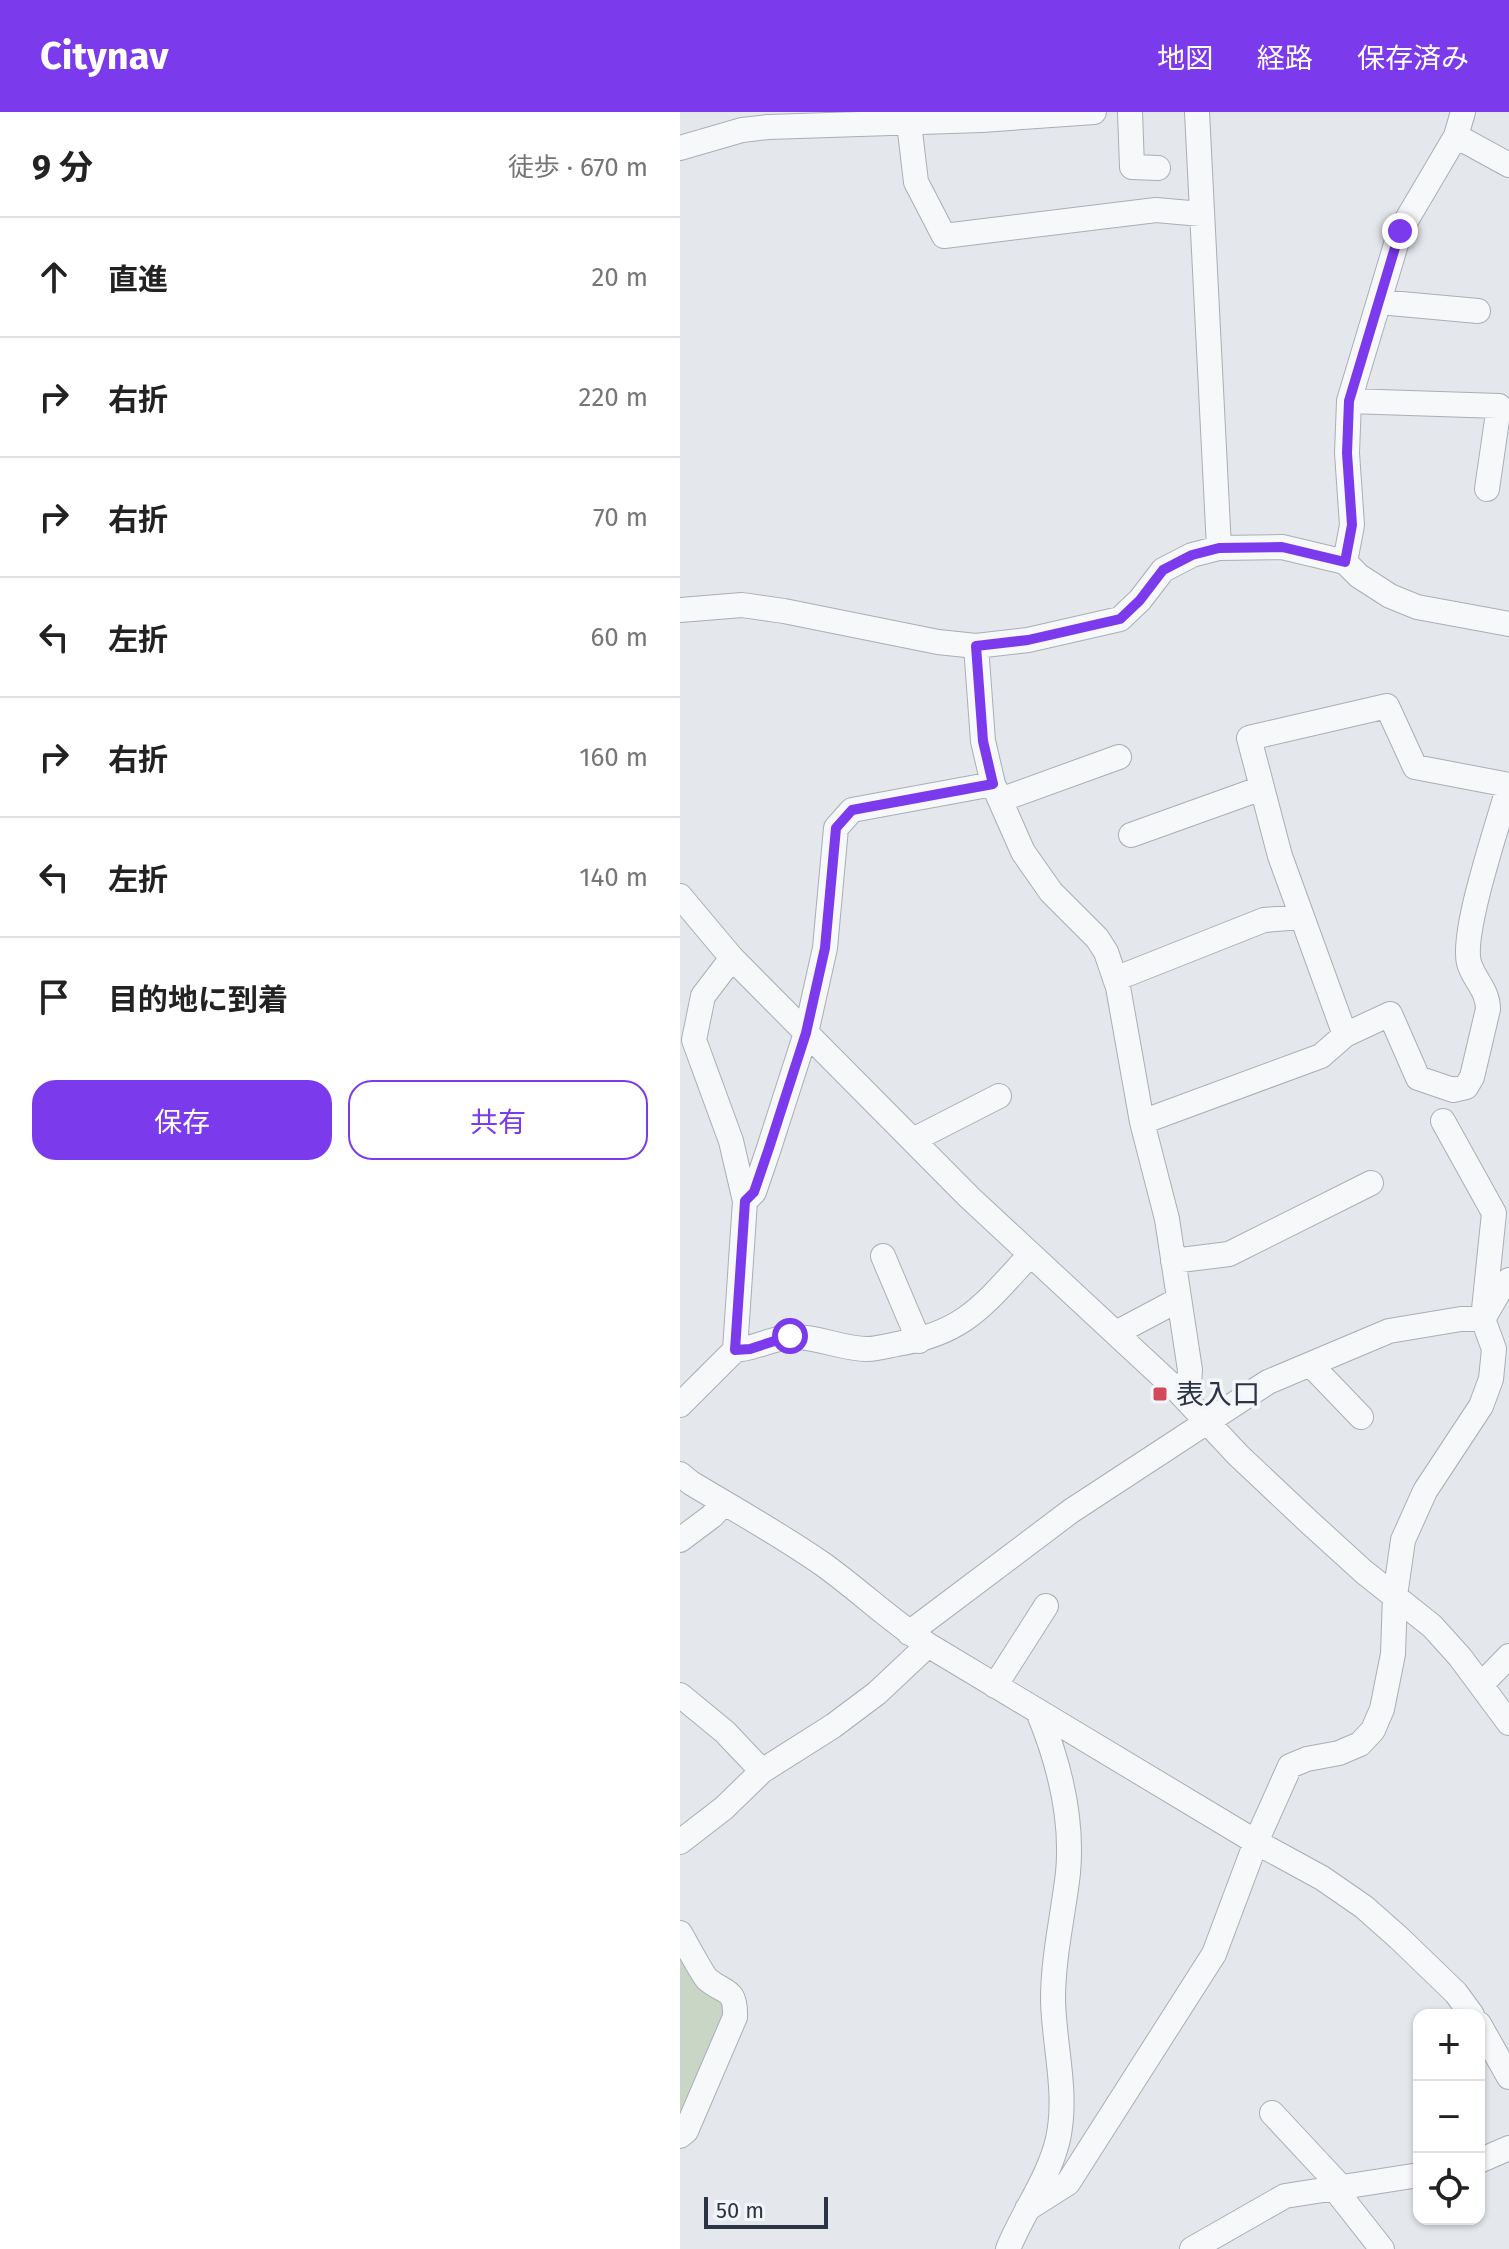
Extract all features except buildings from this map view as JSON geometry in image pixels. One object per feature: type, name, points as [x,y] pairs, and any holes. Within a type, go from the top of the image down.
[{"type":"street","points":[[680,148],[742,130],[768,127],[909,123],[1094,112]]},
{"type":"street","points":[[1130,112],[1132,167],[1158,168]]},
{"type":"street","points":[[1197,112],[1219,548]]},
{"type":"street","points":[[1345,562],[1352,525],[1347,453],[1349,401],[1400,231],[1456,136],[1463,112]]},
{"type":"street","points":[[909,123],[916,182],[944,236],[1156,210],[1201,214]]},
{"type":"street","points":[[1456,136],[1509,165]]},
{"type":"street","points":[[1379,302],[1478,311]]},
{"type":"street","points":[[1349,401],[1499,406],[1487,489]]},
{"type":"street","points":[[680,610],[717,606],[770,609],[938,642],[976,646],[1028,640],[1120,619],[1140,600],[1163,570],[1192,555],[1219,548],[1282,547],[1345,562],[1359,576],[1390,596],[1417,607],[1509,624]]},
{"type":"street","points":[[976,646],[983,741],[997,792],[1023,852],[1051,892],[1097,938],[1106,952],[1115,979],[1142,1122],[1167,1219],[1190,1370],[1189,1383],[1180,1393]]},
{"type":"street","points":[[1142,1122],[1321,1056],[1345,1035],[1390,1014],[1418,1078],[1453,1090],[1466,1087],[1472,1077],[1488,998],[1469,963],[1470,929],[1509,785],[1415,767],[1387,706],[1249,738],[1280,856],[1345,1035]]},
{"type":"street","points":[[745,1201],[754,1192],[806,1033],[825,948],[836,828],[852,810],[997,792],[1119,757]]},
{"type":"street","points":[[1131,835],[1262,788]]},
{"type":"street","points":[[680,896],[689,923],[732,958],[1030,1255],[1180,1393],[1238,1455],[1308,1521],[1447,1641],[1509,1723]]},
{"type":"street","points":[[1115,979],[1264,920],[1302,917]]},
{"type":"street","points":[[680,1405],[735,1350],[745,1201],[731,1141],[694,1040],[703,996],[732,958]]},
{"type":"street","points":[[913,1140],[999,1096]]},
{"type":"street","points":[[1027,2209],[1068,2183],[1214,1954],[1256,1842],[1290,1766],[1360,1744],[1373,1730],[1382,1709],[1393,1654],[1395,1596],[1403,1540],[1425,1491],[1481,1406],[1491,1379],[1494,1349],[1483,1319],[1494,1213],[1443,1121]]},
{"type":"street","points":[[1173,1261],[1229,1254],[1371,1183]]},
{"type":"street","points":[[735,1350],[750,1349],[790,1336],[866,1349],[919,1341],[967,1320],[1030,1255]]},
{"type":"street","points":[[883,1256],[919,1341]]},
{"type":"street","points":[[1483,1319],[1509,1280]]},
{"type":"street","points":[[1116,1333],[1178,1300]]},
{"type":"street","points":[[681,1839],[724,1808],[762,1771],[833,1726],[877,1693],[918,1639],[1071,1511],[1206,1420],[1268,1382],[1389,1331],[1461,1319],[1483,1319]]},
{"type":"street","points":[[1311,1365],[1361,1417]]},
{"type":"street","points":[[680,1474],[774,1530],[861,1592],[918,1639],[1039,1714],[1322,1878],[1364,1907],[1456,1993],[1468,2009]]},
{"type":"street","points":[[680,1540],[724,1503]]},
{"type":"street","points":[[995,1686],[1046,1606]]},
{"type":"street","points":[[1481,1685],[1509,1656]]},
{"type":"street","points":[[680,1695],[725,1732],[762,1771]]},
{"type":"street","points":[[1008,2249],[1053,2159],[1062,2103],[1055,2028],[1054,1963],[1068,1874],[1069,1838],[1049,1738],[1039,1714]]},
{"type":"street","points":[[680,1933],[705,1978],[725,1988],[733,1996],[735,2017],[686,2131],[680,2136]]},
{"type":"street","points":[[1485,2035],[1509,2077]]},
{"type":"street","points":[[1272,2113],[1337,2187],[1382,2249]]},
{"type":"street","points":[[1485,2158],[1509,2148]]},
{"type":"street","points":[[1192,2249],[1285,2196],[1413,2176]]},
{"type":"green space","points":[[680,1948],[725,2000],[732,2017],[680,2129]]},
{"type":"place","name":"表入口","points":[[1160,1394]]},
{"type":"route","points":[[790,1336],[750,1349],[735,1350],[745,1201],[754,1192],[806,1033],[825,948],[836,828],[852,810],[993,784],[983,741],[976,646],[1028,640],[1120,619],[1140,600],[1163,570],[1192,555],[1219,548],[1282,547],[1345,562],[1352,525],[1347,453],[1349,401],[1400,231]]}]
